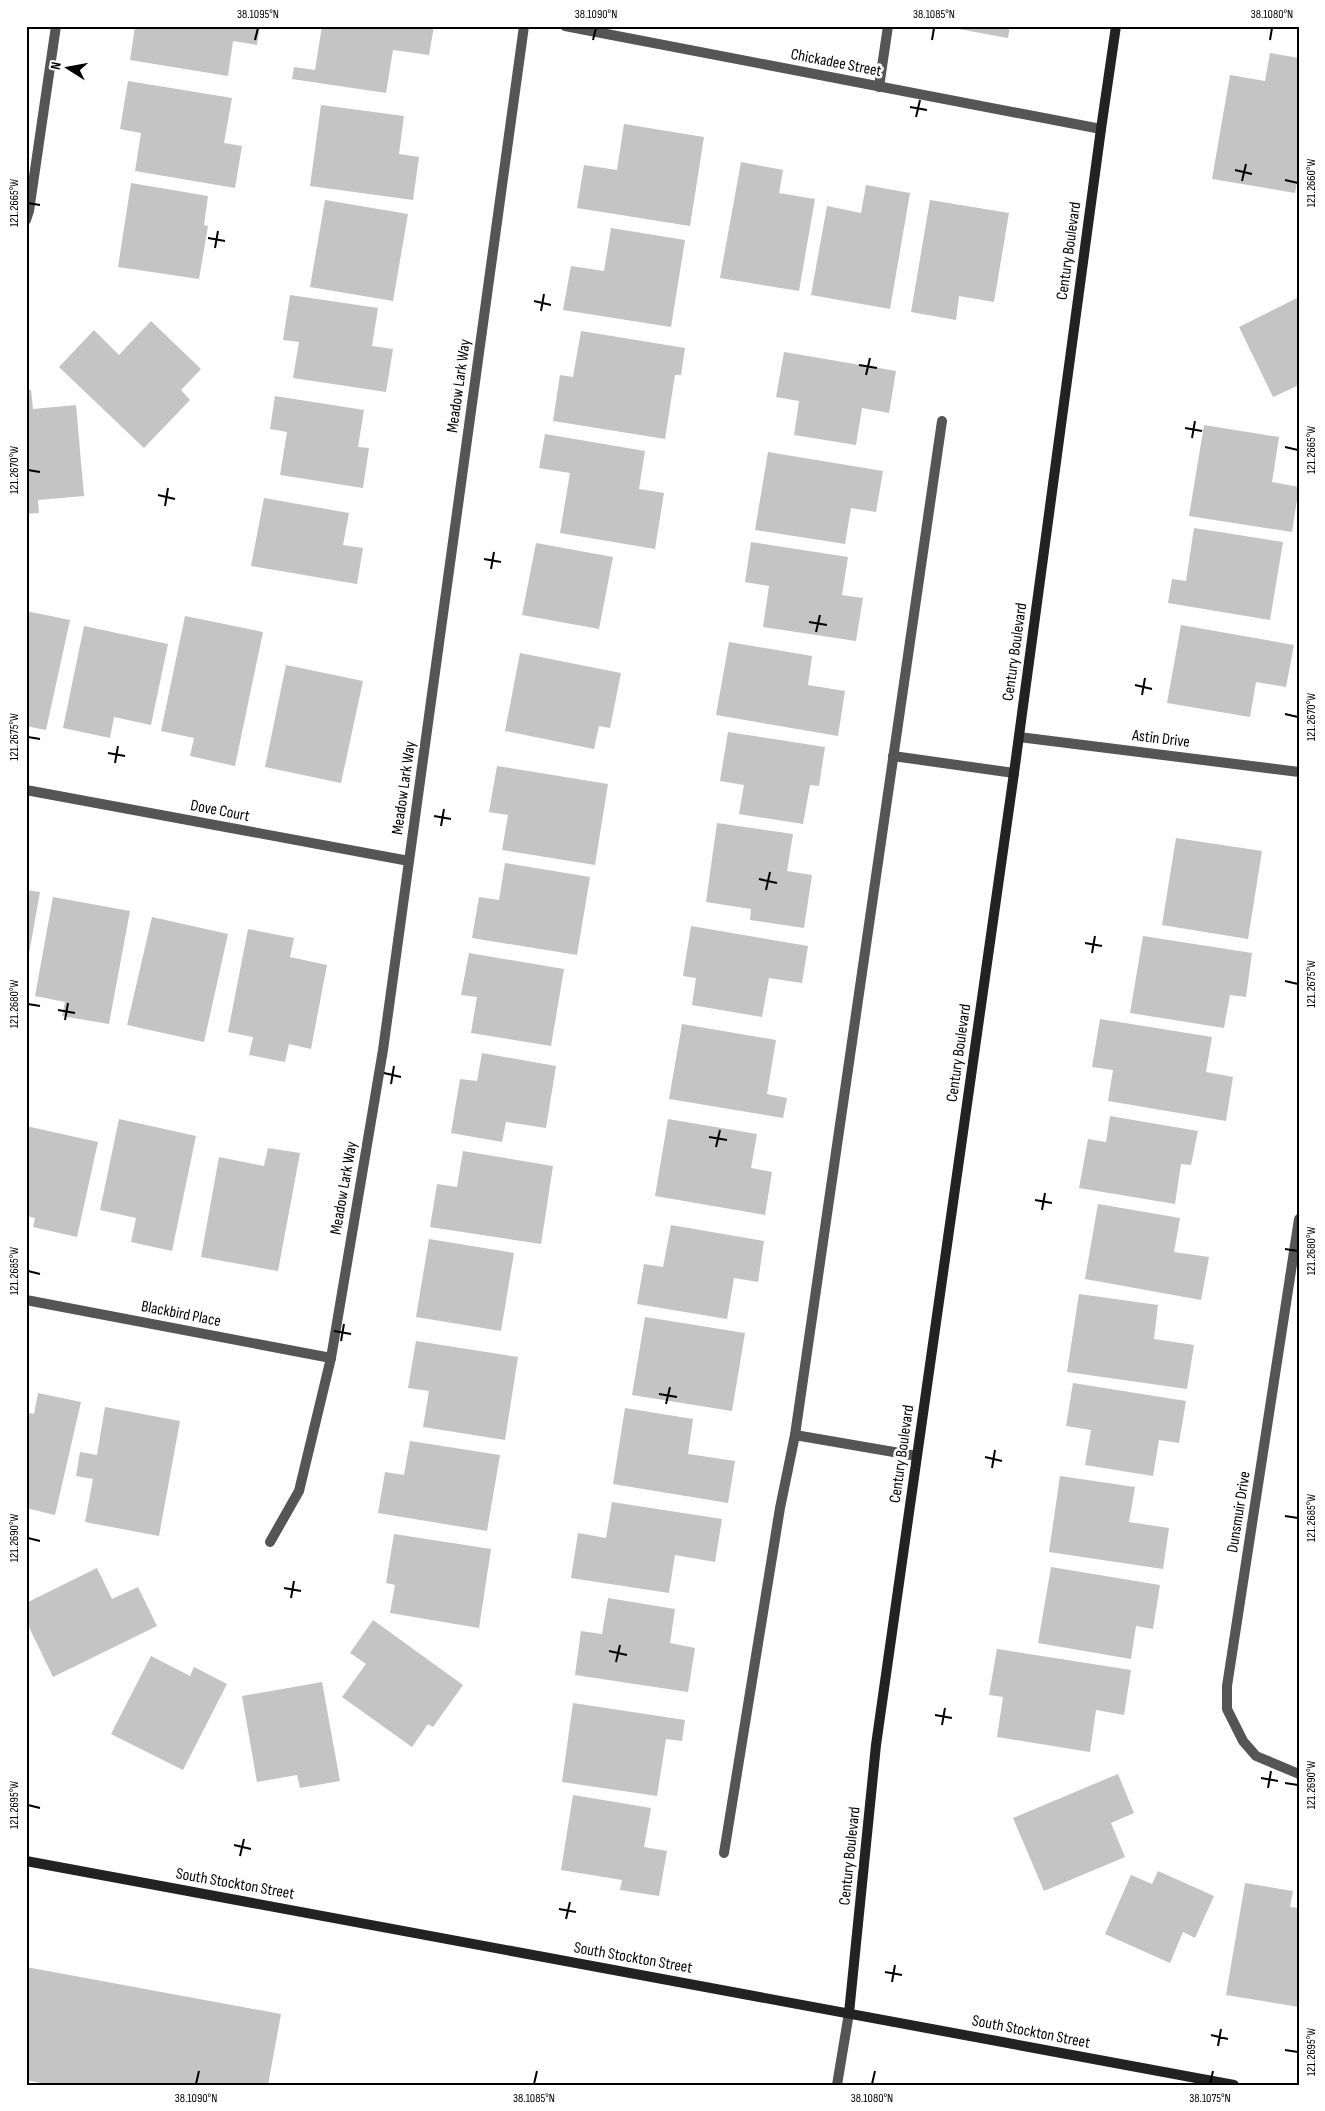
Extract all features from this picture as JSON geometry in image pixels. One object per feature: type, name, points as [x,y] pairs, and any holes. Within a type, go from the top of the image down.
[{"type":"street","points":[[26,220],[29,211],[56,26]]},
{"type":"street","name":"Meadow Lark Way","points":[[270,1542],[298,1491],[330,1358],[383,1050],[524,26]]},
{"type":"street","name":"Chickadee Street","points":[[565,26],[1101,129]]},
{"type":"street","points":[[879,87],[888,26]]},
{"type":"street","name":"Century Boulevard","points":[[837,2085],[849,2013],[876,1745],[1014,773],[1116,26]]},
{"type":"street","points":[[724,1853],[780,1508],[795,1435],[942,421]]},
{"type":"street","name":"Astin Drive","points":[[1019,737],[1299,772]]},
{"type":"street","points":[[893,756],[1014,773]]},
{"type":"street","name":"Dove Court","points":[[26,790],[409,861]]},
{"type":"street","name":"Dunsmuir Drive","points":[[1299,1219],[1229,1676],[1227,1709],[1243,1742],[1256,1756],[1299,1774]]},
{"type":"street","name":"Blackbird Place","points":[[26,1300],[330,1358]]},
{"type":"street","points":[[795,1435],[917,1456]]},
{"type":"street","name":"South Stockton Street","points":[[26,1861],[1234,2085]]},
{"type":"building","points":[[135,26],[260,26],[257,45],[233,41],[228,76],[130,60]]},
{"type":"building","points":[[322,26],[434,26],[429,55],[393,50],[386,93],[292,79],[294,67],[315,70]]},
{"type":"building","points":[[942,26],[1010,26],[1008,38]]},
{"type":"building","points":[[1270,53],[1299,58],[1299,173],[1295,193],[1212,179],[1230,75],[1265,81]]},
{"type":"building","points":[[128,81],[232,98],[224,143],[242,146],[235,188],[135,171],[141,133],[120,129]]},
{"type":"building","points":[[321,105],[404,116],[399,154],[419,157],[413,200],[310,186]]},
{"type":"building","points":[[624,124],[704,137],[690,226],[577,208],[584,165],[617,170]]},
{"type":"building","points":[[741,162],[783,170],[779,193],[815,199],[799,291],[720,278]]},
{"type":"building","points":[[131,183],[208,196],[204,225],[208,226],[199,279],[118,267]]},
{"type":"building","points":[[866,185],[910,193],[890,309],[811,295],[827,206],[861,213]]},
{"type":"building","points":[[325,200],[408,214],[393,301],[310,287]]},
{"type":"building","points":[[930,200],[1009,213],[994,302],[959,296],[956,320],[911,312]]},
{"type":"building","points":[[611,228],[685,240],[671,327],[563,310],[571,266],[604,271]]},
{"type":"building","points":[[290,295],[378,308],[372,346],[393,349],[386,392],[293,378],[299,342],[283,340]]},
{"type":"building","points":[[1299,297],[1299,385],[1273,397],[1239,327]]},
{"type":"building","points":[[151,321],[201,369],[181,390],[190,400],[144,448],[59,367],[94,330],[119,355]]},
{"type":"building","points":[[581,331],[685,348],[681,375],[675,375],[665,439],[553,421],[560,375],[573,377]]},
{"type":"building","points":[[784,352],[896,371],[889,413],[862,408],[856,445],[794,435],[799,401],[776,397]]},
{"type":"building","points":[[26,390],[31,390],[33,409],[76,405],[84,496],[38,500],[39,513],[26,514]]},
{"type":"building","points":[[275,396],[364,410],[358,447],[369,448],[363,488],[280,475],[287,432],[270,429]]},
{"type":"building","points":[[1204,425],[1279,437],[1272,482],[1299,487],[1292,532],[1189,516]]},
{"type":"building","points":[[545,434],[645,451],[639,489],[664,493],[655,549],[560,533],[570,473],[539,468]]},
{"type":"building","points":[[768,452],[883,471],[876,512],[851,508],[845,544],[755,530]]},
{"type":"building","points":[[264,498],[349,513],[343,545],[363,548],[357,584],[251,566]]},
{"type":"building","points":[[1194,528],[1283,542],[1270,620],[1168,603],[1172,579],[1186,581]]},
{"type":"building","points":[[751,542],[848,557],[842,595],[863,598],[856,641],[763,627],[769,586],[745,582]]},
{"type":"building","points":[[536,543],[613,557],[599,629],[522,615]]},
{"type":"building","points":[[26,611],[70,620],[46,730],[26,726]]},
{"type":"building","points":[[185,616],[263,632],[235,766],[190,756],[194,738],[161,731]]},
{"type":"building","points":[[1181,625],[1294,645],[1286,687],[1256,682],[1250,717],[1167,703]]},
{"type":"building","points":[[84,626],[168,644],[151,725],[114,717],[110,738],[63,728]]},
{"type":"building","points":[[729,642],[812,656],[808,685],[845,691],[838,736],[716,715]]},
{"type":"building","points":[[520,653],[621,673],[610,728],[599,726],[594,749],[505,731]]},
{"type":"building","points":[[286,665],[363,681],[341,783],[265,767]]},
{"type":"building","points":[[728,732],[825,747],[819,786],[810,785],[803,824],[739,814],[744,785],[720,781]]},
{"type":"building","points":[[497,766],[608,784],[595,865],[502,850],[508,815],[489,812]]},
{"type":"building","points":[[717,823],[793,834],[787,871],[812,875],[804,928],[750,920],[751,909],[706,902]]},
{"type":"building","points":[[1176,838],[1262,851],[1248,939],[1162,925]]},
{"type":"building","points":[[505,863],[590,877],[577,955],[472,938],[479,897],[499,900]]},
{"type":"building","points":[[26,890],[40,892],[27,965],[26,965]]},
{"type":"building","points":[[53,897],[130,911],[109,1024],[62,1016],[65,1002],[35,996]]},
{"type":"building","points":[[152,917],[228,934],[204,1042],[127,1025]]},
{"type":"building","points":[[691,926],[808,946],[802,983],[769,978],[762,1017],[692,1005],[696,978],[683,976]]},
{"type":"building","points":[[248,929],[294,938],[290,957],[327,965],[311,1049],[289,1044],[285,1062],[249,1055],[253,1037],[228,1032]]},
{"type":"building","points":[[1143,936],[1252,953],[1246,997],[1230,995],[1224,1028],[1130,1013]]},
{"type":"building","points":[[469,953],[564,969],[551,1046],[471,1033],[477,997],[461,995]]},
{"type":"building","points":[[1100,1019],[1212,1037],[1206,1072],[1233,1077],[1226,1121],[1108,1101],[1113,1070],[1092,1067]]},
{"type":"building","points":[[682,1024],[776,1040],[767,1094],[787,1098],[783,1118],[669,1099]]},
{"type":"building","points":[[482,1053],[556,1066],[546,1128],[506,1122],[502,1142],[451,1133],[460,1079],[477,1081]]},
{"type":"building","points":[[1110,1116],[1198,1131],[1191,1165],[1181,1164],[1175,1204],[1079,1188],[1088,1139],[1106,1142]]},
{"type":"building","points":[[119,1119],[196,1136],[172,1251],[131,1242],[136,1218],[100,1210]]},
{"type":"building","points":[[668,1119],[757,1134],[751,1168],[772,1172],[765,1215],[655,1196]]},
{"type":"building","points":[[26,1126],[98,1142],[77,1237],[33,1227],[35,1218],[26,1216]]},
{"type":"building","points":[[268,1148],[300,1153],[278,1271],[201,1257],[219,1157],[264,1166]]},
{"type":"building","points":[[463,1151],[553,1166],[541,1244],[430,1227],[437,1184],[457,1187]]},
{"type":"building","points":[[1098,1204],[1180,1218],[1174,1252],[1209,1257],[1201,1300],[1085,1279]]},
{"type":"building","points":[[671,1225],[764,1241],[758,1282],[734,1278],[727,1319],[637,1304],[644,1264],[663,1267]]},
{"type":"building","points":[[429,1239],[514,1253],[501,1331],[416,1317]]},
{"type":"building","points":[[1079,1294],[1158,1305],[1154,1339],[1194,1345],[1187,1389],[1067,1372]]},
{"type":"building","points":[[645,1317],[745,1333],[732,1411],[632,1395]]},
{"type":"building","points":[[416,1341],[518,1357],[505,1440],[423,1427],[429,1391],[408,1388]]},
{"type":"building","points":[[1073,1383],[1186,1401],[1179,1443],[1159,1440],[1153,1476],[1085,1465],[1091,1430],[1066,1426]]},
{"type":"building","points":[[38,1393],[81,1402],[55,1515],[26,1508],[26,1412],[34,1414]]},
{"type":"building","points":[[105,1407],[180,1421],[159,1536],[85,1522],[93,1479],[76,1476],[80,1452],[97,1455]]},
{"type":"building","points":[[625,1408],[693,1419],[688,1454],[735,1461],[728,1503],[613,1484]]},
{"type":"building","points":[[410,1441],[500,1455],[487,1531],[378,1513],[385,1472],[404,1475]]},
{"type":"building","points":[[1060,1476],[1135,1487],[1129,1522],[1169,1528],[1163,1569],[1049,1552]]},
{"type":"building","points":[[612,1502],[722,1519],[715,1562],[675,1555],[669,1593],[571,1578],[578,1533],[606,1538]]},
{"type":"building","points":[[394,1534],[491,1549],[479,1628],[390,1613],[395,1585],[386,1583]]},
{"type":"building","points":[[1051,1567],[1160,1585],[1153,1629],[1136,1626],[1131,1659],[1038,1643]]},
{"type":"building","points":[[97,1568],[112,1599],[138,1587],[157,1626],[53,1677],[26,1621],[26,1603]]},
{"type":"building","points":[[608,1598],[675,1609],[670,1643],[695,1648],[688,1692],[575,1675],[581,1631],[602,1634]]},
{"type":"building","points":[[373,1620],[463,1685],[433,1727],[428,1724],[412,1747],[342,1697],[366,1664],[350,1653]]},
{"type":"building","points":[[997,1649],[1131,1670],[1124,1715],[1096,1710],[1090,1752],[997,1737],[1003,1697],[989,1695]]},
{"type":"building","points":[[151,1656],[190,1676],[194,1667],[227,1684],[183,1770],[111,1734]]},
{"type":"building","points":[[322,1682],[340,1781],[300,1788],[297,1775],[257,1782],[242,1696]]},
{"type":"building","points":[[573,1703],[685,1720],[682,1741],[666,1739],[657,1796],[562,1782]]},
{"type":"building","points":[[1118,1774],[1134,1813],[1111,1823],[1125,1857],[1044,1891],[1013,1818]]},
{"type":"building","points":[[573,1795],[651,1808],[644,1847],[667,1851],[659,1896],[620,1890],[622,1880],[561,1870]]},
{"type":"building","points":[[1158,1871],[1214,1896],[1195,1938],[1183,1932],[1170,1963],[1105,1934],[1131,1875],[1152,1884]]},
{"type":"building","points":[[1245,1883],[1293,1891],[1290,1907],[1299,1908],[1299,2007],[1226,1995]]},
{"type":"building","points":[[26,1967],[281,2014],[268,2085],[50,2085],[26,2080]]}]
